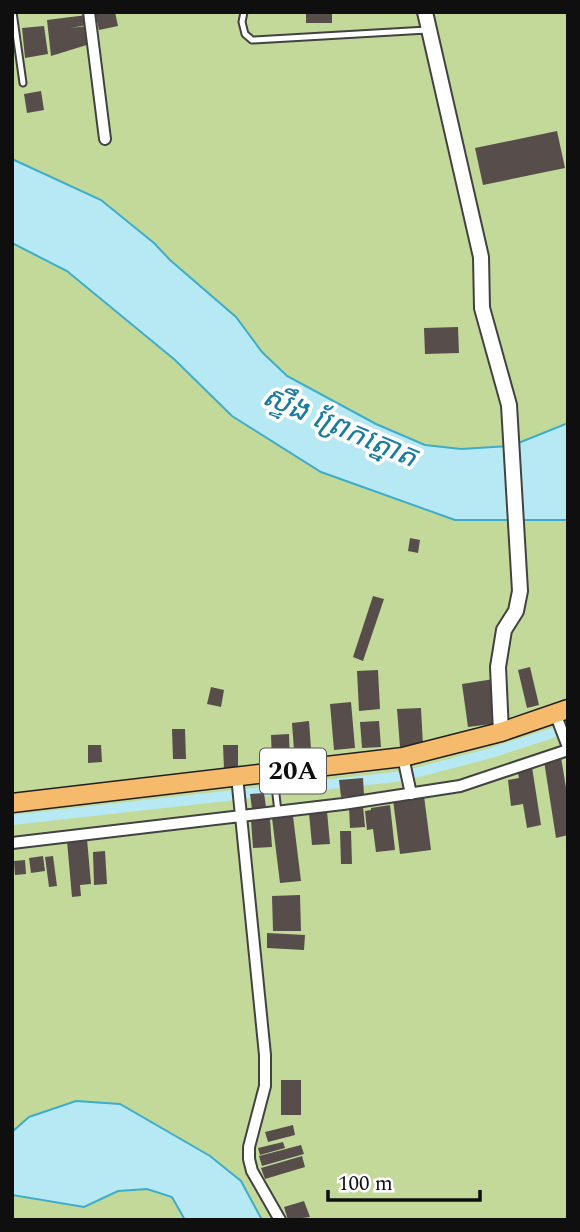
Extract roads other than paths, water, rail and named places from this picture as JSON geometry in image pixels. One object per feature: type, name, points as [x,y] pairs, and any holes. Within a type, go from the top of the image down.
[{"type":"main road","name":"20A","points":[[12,803],[238,784],[405,763],[561,715]]},
{"type":"street","points":[[89,12],[104,139]]},
{"type":"street","points":[[425,12],[481,257],[482,308],[509,405],[520,591],[516,611],[504,631],[498,667],[501,732]]},
{"type":"street","points":[[12,843],[277,807],[460,786],[567,746],[561,715]]},
{"type":"street","points":[[405,763],[411,790]]},
{"type":"street","points":[[238,784],[265,1055],[265,1086],[249,1159],[252,1171],[280,1220]]},
{"type":"lane","points":[[13,12],[23,83]]},
{"type":"lane","points":[[244,12],[244,34],[253,40],[430,30]]},
{"type":"lane","points":[[275,780],[277,807]]},
{"type":"water","name":"ស្ទឹង ព្រែកត្នោត","points":[[12,159],[101,200],[154,243],[236,317],[262,352],[287,376],[376,424],[425,445],[461,449],[511,446],[568,423],[568,520],[455,520],[321,472],[232,416],[175,360],[67,271],[12,243]]},
{"type":"water","points":[[76,1101],[120,1104],[210,1156],[241,1181],[262,1220],[185,1220],[172,1197],[147,1189],[118,1191],[84,1207],[12,1195],[12,1132],[29,1117]]},
{"type":"waterway","points":[[12,820],[404,776],[491,753],[568,728]]}]
